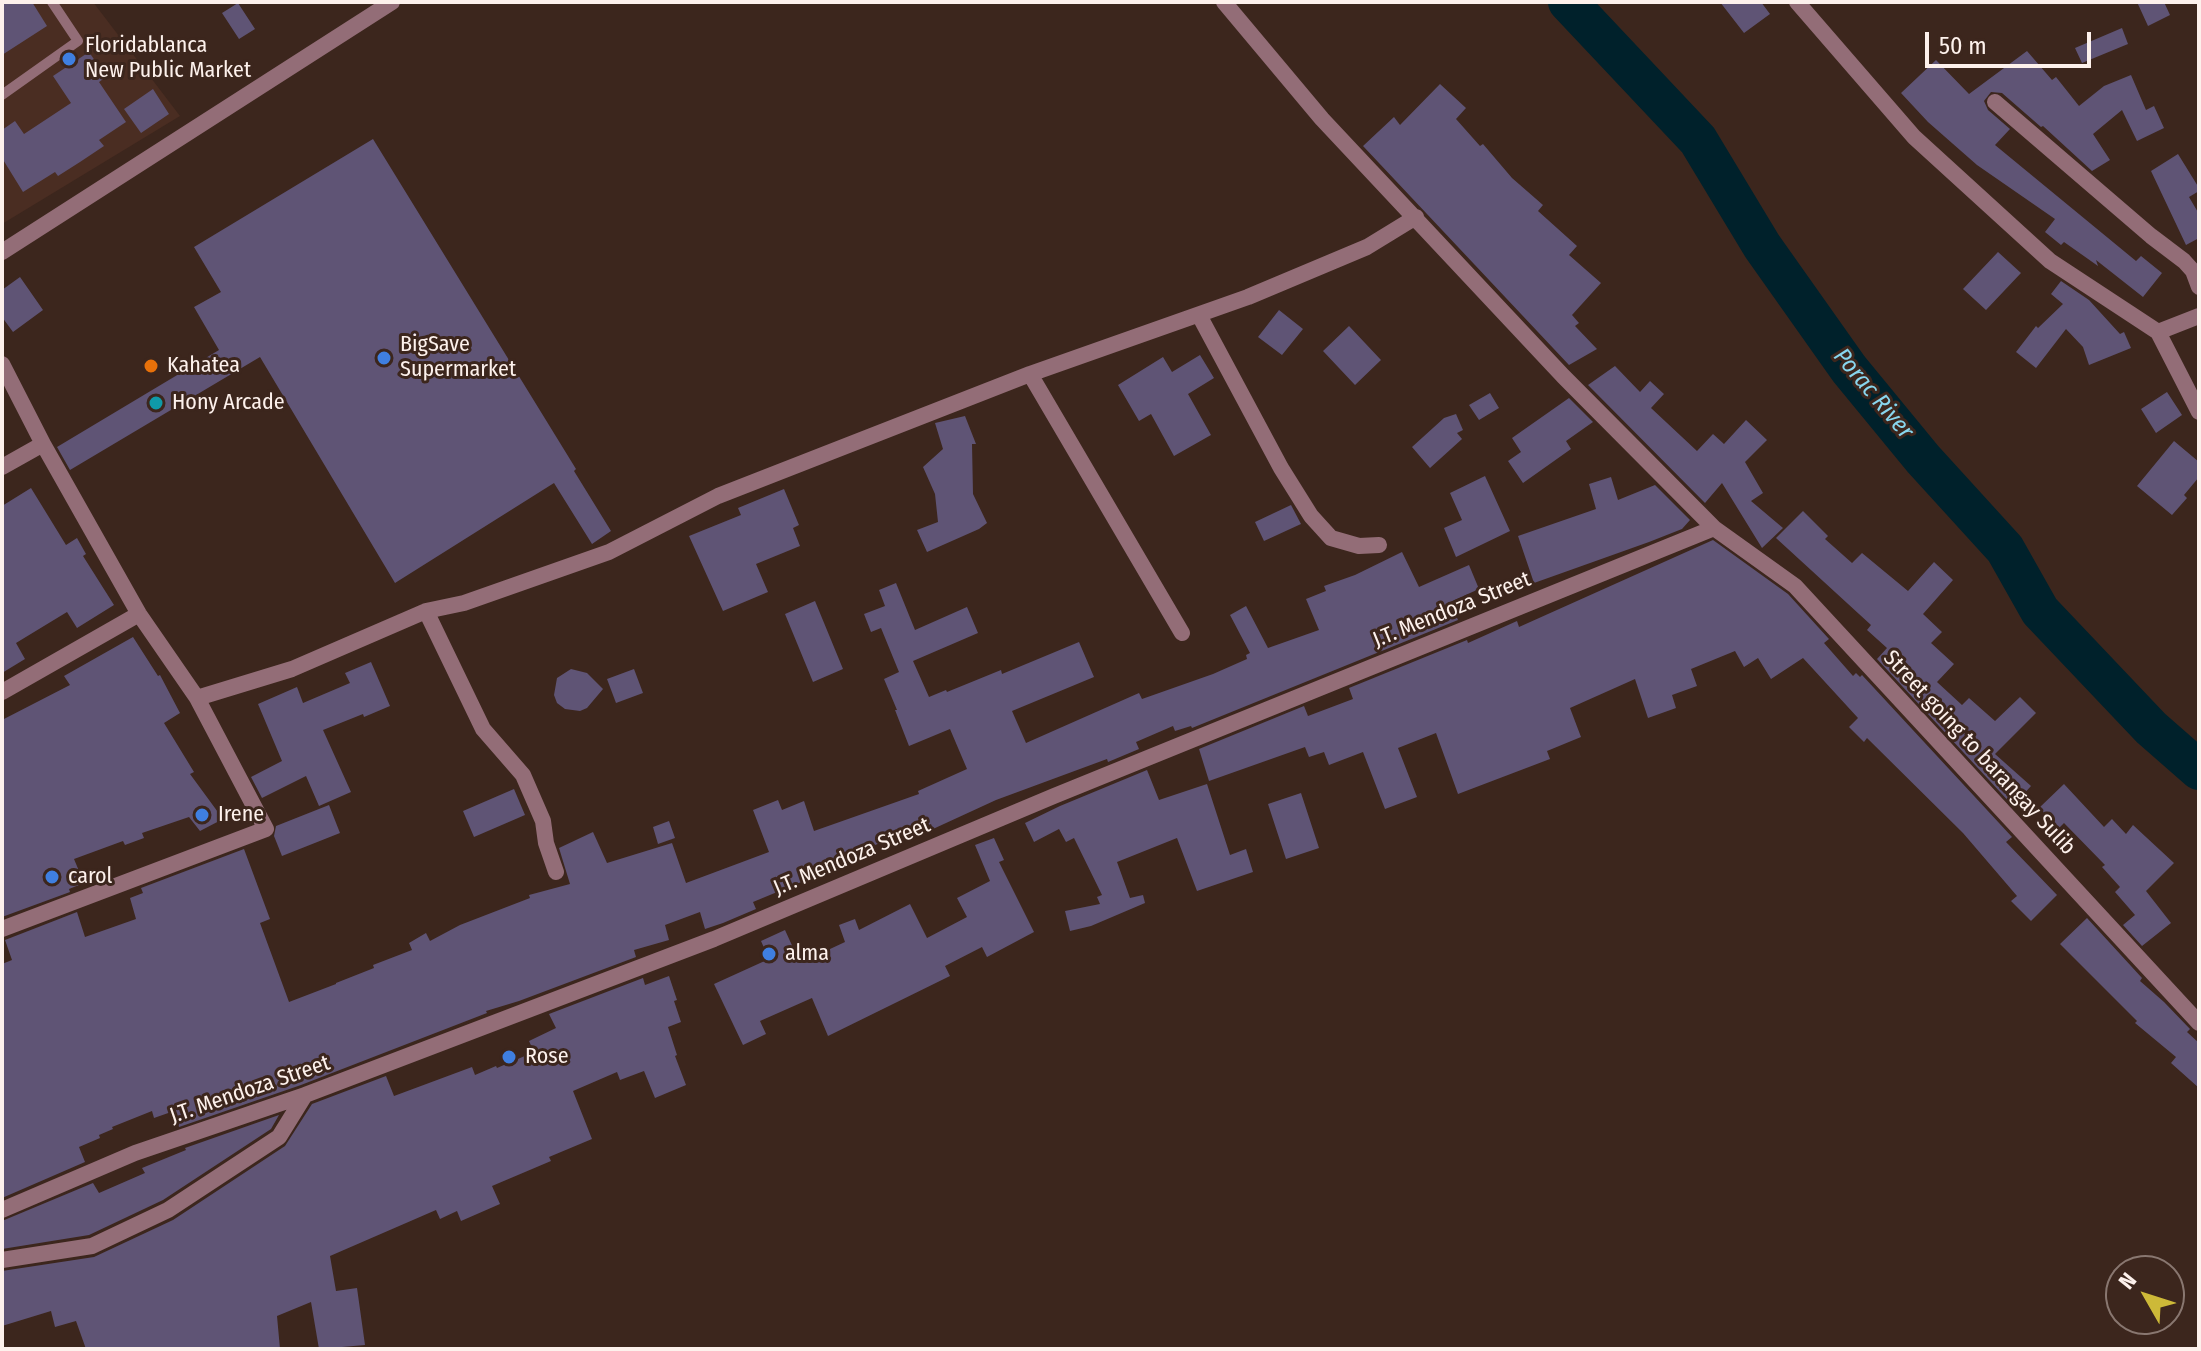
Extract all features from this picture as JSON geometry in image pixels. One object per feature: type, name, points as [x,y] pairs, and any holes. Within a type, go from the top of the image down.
[{"type":"street","name":"Street going to barangay Sulib","points":[[1224,2],[1322,119],[1563,376],[1714,528],[1795,586],[2199,1023]]},
{"type":"street","points":[[1797,2],[1914,137],[2050,261],[2158,332],[2199,412]]},
{"type":"street","points":[[2,252],[389,3]]},
{"type":"street","points":[[1995,102],[2184,261],[2193,271],[2199,287]]},
{"type":"street","points":[[197,698],[292,669],[426,611],[464,603],[609,552],[718,496],[1030,374],[1199,315],[1367,247],[1416,217]]},
{"type":"street","points":[[1199,315],[1281,468],[1311,516],[1331,538],[1359,546],[1379,545]]},
{"type":"street","points":[[2158,332],[2199,316]]},
{"type":"street","points":[[2,364],[43,444],[139,614],[197,698],[266,829],[2,929]]},
{"type":"street","points":[[1030,374],[1182,633]]},
{"type":"street","points":[[2,467],[43,444]]},
{"type":"street","name":"J.T. Mendoza Street","points":[[2,1210],[135,1153],[305,1095],[714,939],[1039,802],[1714,528]]},
{"type":"street","points":[[426,611],[483,729],[523,775],[543,821],[546,843],[556,872]]},
{"type":"street","points":[[2,692],[139,614]]},
{"type":"street","points":[[2,1260],[92,1246],[168,1210],[279,1137],[305,1095]]},
{"type":"lane","points":[[2,95],[78,41],[52,2]]},
{"type":"shaded area","name":"Floridablanca New Public Market","points":[[2,2],[93,2],[180,116],[2,224]]},
{"type":"building","points":[[2,2],[32,2],[47,26],[2,55]]},
{"type":"building","points":[[1720,2],[1761,2],[1770,14],[1744,33]]},
{"type":"building","points":[[2137,2],[2164,2],[2170,15],[2148,26]]},
{"type":"building","points":[[238,3],[255,29],[239,39],[222,13]]},
{"type":"building","points":[[2122,28],[2128,44],[2082,63],[2075,48]]},
{"type":"building","points":[[2027,51],[2052,80],[2056,77],[2079,106],[2104,86],[2131,75],[2146,110],[2154,106],[2164,128],[2137,141],[2122,110],[2093,134],[2110,160],[2092,171],[2002,93],[1991,92],[1984,101],[1988,110],[2010,129],[1995,145],[2136,261],[2141,256],[2162,273],[2143,297],[2096,260],[2098,266],[2045,232],[2055,219],[1977,165],[1928,122],[1901,93],[1936,60],[1969,94]]},
{"type":"building","points":[[89,52],[106,77],[99,82],[126,122],[99,140],[104,146],[58,176],[55,172],[23,192],[2,158],[2,130],[15,121],[24,134],[71,103],[53,76]]},
{"type":"building","points":[[1440,84],[1466,108],[1456,119],[1512,178],[1543,205],[1538,211],[1577,246],[1569,255],[1601,283],[1572,315],[1579,323],[1575,326],[1597,349],[1569,365],[1363,146],[1394,117],[1400,125]]},
{"type":"building","points":[[153,89],[169,114],[141,133],[124,109]]},
{"type":"building","name":"BigSave Supermarket","points":[[373,139],[611,531],[592,544],[554,483],[395,583],[260,357],[70,470],[57,447],[219,350],[194,307],[221,292],[194,247]]},
{"type":"building","points":[[2178,154],[2199,188],[2189,197],[2199,214],[2199,238],[2186,245],[2151,171]]},
{"type":"building","points":[[1998,252],[2021,273],[1986,310],[1963,289]]},
{"type":"building","points":[[20,277],[43,310],[13,332],[2,317],[2,290]]},
{"type":"building","points":[[2061,281],[2089,300],[2120,334],[2124,332],[2131,348],[2089,365],[2083,347],[2066,329],[2036,368],[2016,352],[2036,326],[2038,328],[2063,304],[2051,294]]},
{"type":"building","points":[[1279,310],[1303,329],[1282,355],[1258,337]]},
{"type":"building","points":[[1349,326],[1381,360],[1355,385],[1323,351]]},
{"type":"building","points":[[1200,355],[1214,378],[1188,394],[1211,435],[1174,456],[1151,414],[1139,421],[1118,385],[1163,357],[1172,372]]},
{"type":"building","points":[[1615,366],[1640,392],[1650,381],[1664,394],[1651,408],[1697,451],[1713,434],[1724,444],[1746,420],[1767,440],[1745,462],[1763,493],[1751,501],[1783,528],[1762,548],[1722,483],[1705,503],[1588,385]]},
{"type":"building","points":[[2167,392],[2182,415],[2156,433],[2141,409]]},
{"type":"building","points":[[1490,393],[1499,408],[1479,420],[1469,405]]},
{"type":"building","points":[[1569,398],[1593,422],[1566,441],[1571,449],[1523,483],[1508,461],[1521,452],[1512,438]]},
{"type":"building","points":[[1456,414],[1463,430],[1457,433],[1462,439],[1430,468],[1412,447],[1444,418]]},
{"type":"building","points":[[965,416],[976,444],[972,444],[973,494],[987,523],[927,552],[917,530],[938,522],[935,494],[923,467],[943,449],[935,423]]},
{"type":"building","points":[[2174,441],[2199,462],[2199,477],[2172,515],[2137,486]]},
{"type":"building","points":[[1485,476],[1510,531],[1456,557],[1444,528],[1462,520],[1450,493]]},
{"type":"building","points":[[1611,477],[1618,500],[1655,485],[1690,520],[1682,529],[1534,583],[1518,536],[1596,509],[1589,484]]},
{"type":"building","points":[[31,488],[66,545],[77,538],[86,554],[83,556],[114,605],[77,628],[67,612],[16,643],[25,659],[2,673],[2,506]]},
{"type":"building","points":[[784,489],[799,525],[793,528],[800,546],[756,564],[768,592],[723,611],[689,536],[741,515],[738,508]]},
{"type":"building","points":[[1291,505],[1301,524],[1264,541],[1255,522]]},
{"type":"building","points":[[1803,511],[1828,536],[1825,539],[1852,563],[1862,553],[1908,591],[1934,562],[1953,580],[1923,614],[1942,632],[1931,643],[1954,664],[1937,682],[1962,705],[1969,698],[1995,721],[2020,697],[2036,713],[1995,754],[2031,786],[2013,806],[1877,659],[1887,648],[1867,630],[1871,625],[1776,538]]},
{"type":"building","points":[[1713,540],[1788,594],[1829,639],[1824,643],[1853,676],[1856,673],[1860,677],[1862,675],[2012,837],[2006,842],[2057,895],[2031,921],[2011,901],[2017,896],[1963,833],[1867,738],[1864,742],[1849,727],[1858,718],[1803,658],[1771,679],[1758,658],[1744,667],[1735,651],[1691,669],[1697,686],[1672,695],[1676,708],[1648,718],[1635,679],[1570,708],[1581,737],[1547,751],[1550,759],[1458,794],[1436,733],[1398,748],[1417,797],[1385,809],[1363,752],[1329,765],[1324,752],[1309,757],[1305,747],[1209,781],[1199,749],[1304,706],[1308,716],[1353,699],[1349,688],[1517,621],[1519,627]]},
{"type":"building","points":[[1402,552],[1419,587],[1469,565],[1479,589],[1450,602],[1458,620],[1192,728],[1175,731],[1173,726],[1136,742],[1139,749],[1108,762],[1107,759],[996,800],[933,829],[931,824],[867,848],[869,854],[753,902],[756,909],[723,923],[705,929],[700,912],[665,925],[669,940],[634,950],[636,957],[486,1011],[301,1085],[179,1127],[174,1111],[154,1118],[152,1111],[112,1127],[99,1135],[100,1138],[79,1147],[85,1162],[2,1198],[2,964],[12,960],[5,940],[77,912],[85,937],[136,919],[130,898],[143,893],[141,888],[244,849],[270,919],[260,923],[289,1002],[412,950],[409,943],[426,933],[430,941],[460,925],[530,898],[529,895],[570,884],[559,848],[593,832],[607,863],[672,843],[686,883],[769,852],[753,810],[778,800],[782,810],[804,801],[814,831],[919,794],[918,791],[967,769],[950,729],[909,746],[895,710],[884,679],[899,672],[881,628],[871,632],[864,614],[885,606],[879,590],[896,583],[915,630],[967,607],[978,633],[913,661],[929,697],[1001,670],[1002,674],[1079,642],[1094,677],[1012,711],[1026,743],[1139,693],[1142,699],[1247,659],[1246,655],[1250,653],[1230,615],[1246,606],[1268,648],[1319,630],[1306,599],[1326,591],[1324,586]]},
{"type":"building","points":[[815,601],[843,669],[813,682],[785,614]]},
{"type":"building","points":[[133,637],[160,675],[180,713],[164,723],[194,772],[190,774],[223,819],[200,831],[189,817],[142,833],[144,838],[125,845],[123,841],[74,859],[84,883],[69,889],[70,892],[2,917],[2,720],[70,685],[64,676]]},
{"type":"building","points":[[371,662],[390,706],[323,730],[351,792],[319,806],[306,776],[262,798],[251,777],[282,761],[258,704],[297,687],[303,703],[350,683],[345,673]]},
{"type":"building","points":[[571,669],[587,673],[603,689],[587,708],[580,711],[565,709],[557,703],[554,695],[557,678]]},
{"type":"building","points":[[634,669],[643,693],[616,703],[607,679]]},
{"type":"building","points":[[1147,770],[1159,800],[1207,784],[1230,855],[1246,849],[1253,872],[1197,891],[1177,838],[1117,862],[1130,898],[1143,895],[1145,903],[1091,926],[1070,931],[1065,911],[1100,904],[1097,897],[1102,895],[1074,838],[1066,842],[1059,829],[1034,842],[1025,823]]},
{"type":"building","points":[[2064,784],[2104,827],[2112,819],[2126,834],[2133,825],[2174,863],[2146,891],[2171,923],[2142,946],[2123,925],[2135,915],[2115,892],[2120,887],[2102,867],[2105,865],[2064,823],[2059,828],[2039,808]]},
{"type":"building","points":[[514,789],[525,815],[474,837],[463,811]]},
{"type":"building","points":[[1301,793],[1319,848],[1286,859],[1268,804]]},
{"type":"building","points":[[329,805],[340,833],[282,856],[274,836],[276,826]]},
{"type":"building","points":[[669,821],[675,838],[658,844],[653,827]]},
{"type":"building","points":[[994,838],[1004,860],[999,862],[1034,932],[987,957],[982,947],[945,966],[950,976],[828,1036],[812,998],[760,1021],[766,1034],[743,1045],[714,984],[769,959],[761,941],[785,930],[800,963],[845,942],[839,925],[855,919],[859,930],[910,904],[927,938],[967,917],[957,898],[990,881],[975,845]]},
{"type":"building","points":[[2087,918],[2142,978],[2140,981],[2190,1029],[2187,1032],[2199,1043],[2199,1088],[2171,1063],[2176,1057],[2135,1023],[2137,1021],[2060,944]]},
{"type":"building","points":[[669,976],[681,1022],[668,1027],[686,1085],[655,1098],[644,1071],[620,1080],[617,1072],[573,1091],[592,1139],[549,1157],[551,1161],[492,1186],[500,1204],[461,1221],[457,1211],[440,1219],[436,1210],[330,1256],[336,1291],[357,1288],[365,1345],[319,1349],[311,1302],[277,1316],[280,1349],[86,1349],[76,1321],[55,1327],[51,1311],[2,1326],[2,1271],[94,1257],[173,1220],[285,1146],[312,1104],[386,1076],[394,1096],[472,1067],[475,1075],[497,1068],[534,1052],[529,1041],[556,1028],[549,1014],[643,978],[645,985]]},
{"type":"building","points":[[279,1115],[271,1129],[163,1200],[89,1235],[2,1249],[2,1221],[93,1183],[99,1193],[145,1173],[142,1168],[185,1148]]},
{"type":"waterway","name":"Porac River","points":[[1568,2],[1698,140],[1762,246],[1849,369],[1923,459],[2005,549],[2040,611],[2151,728],[2199,770]]},
{"type":"place","name":"Floridablanca New Public Market","points":[[69,59]]},
{"type":"place","name":"BigSave Supermarket","points":[[384,358]]},
{"type":"place","name":"Kahatea","points":[[151,366]]},
{"type":"place","name":"Hony Arcade","points":[[156,403]]},
{"type":"place","name":"Irene","points":[[202,815]]},
{"type":"place","name":"carol","points":[[52,877]]},
{"type":"place","name":"alma","points":[[769,954]]},
{"type":"place","name":"Rose","points":[[509,1057]]}]
